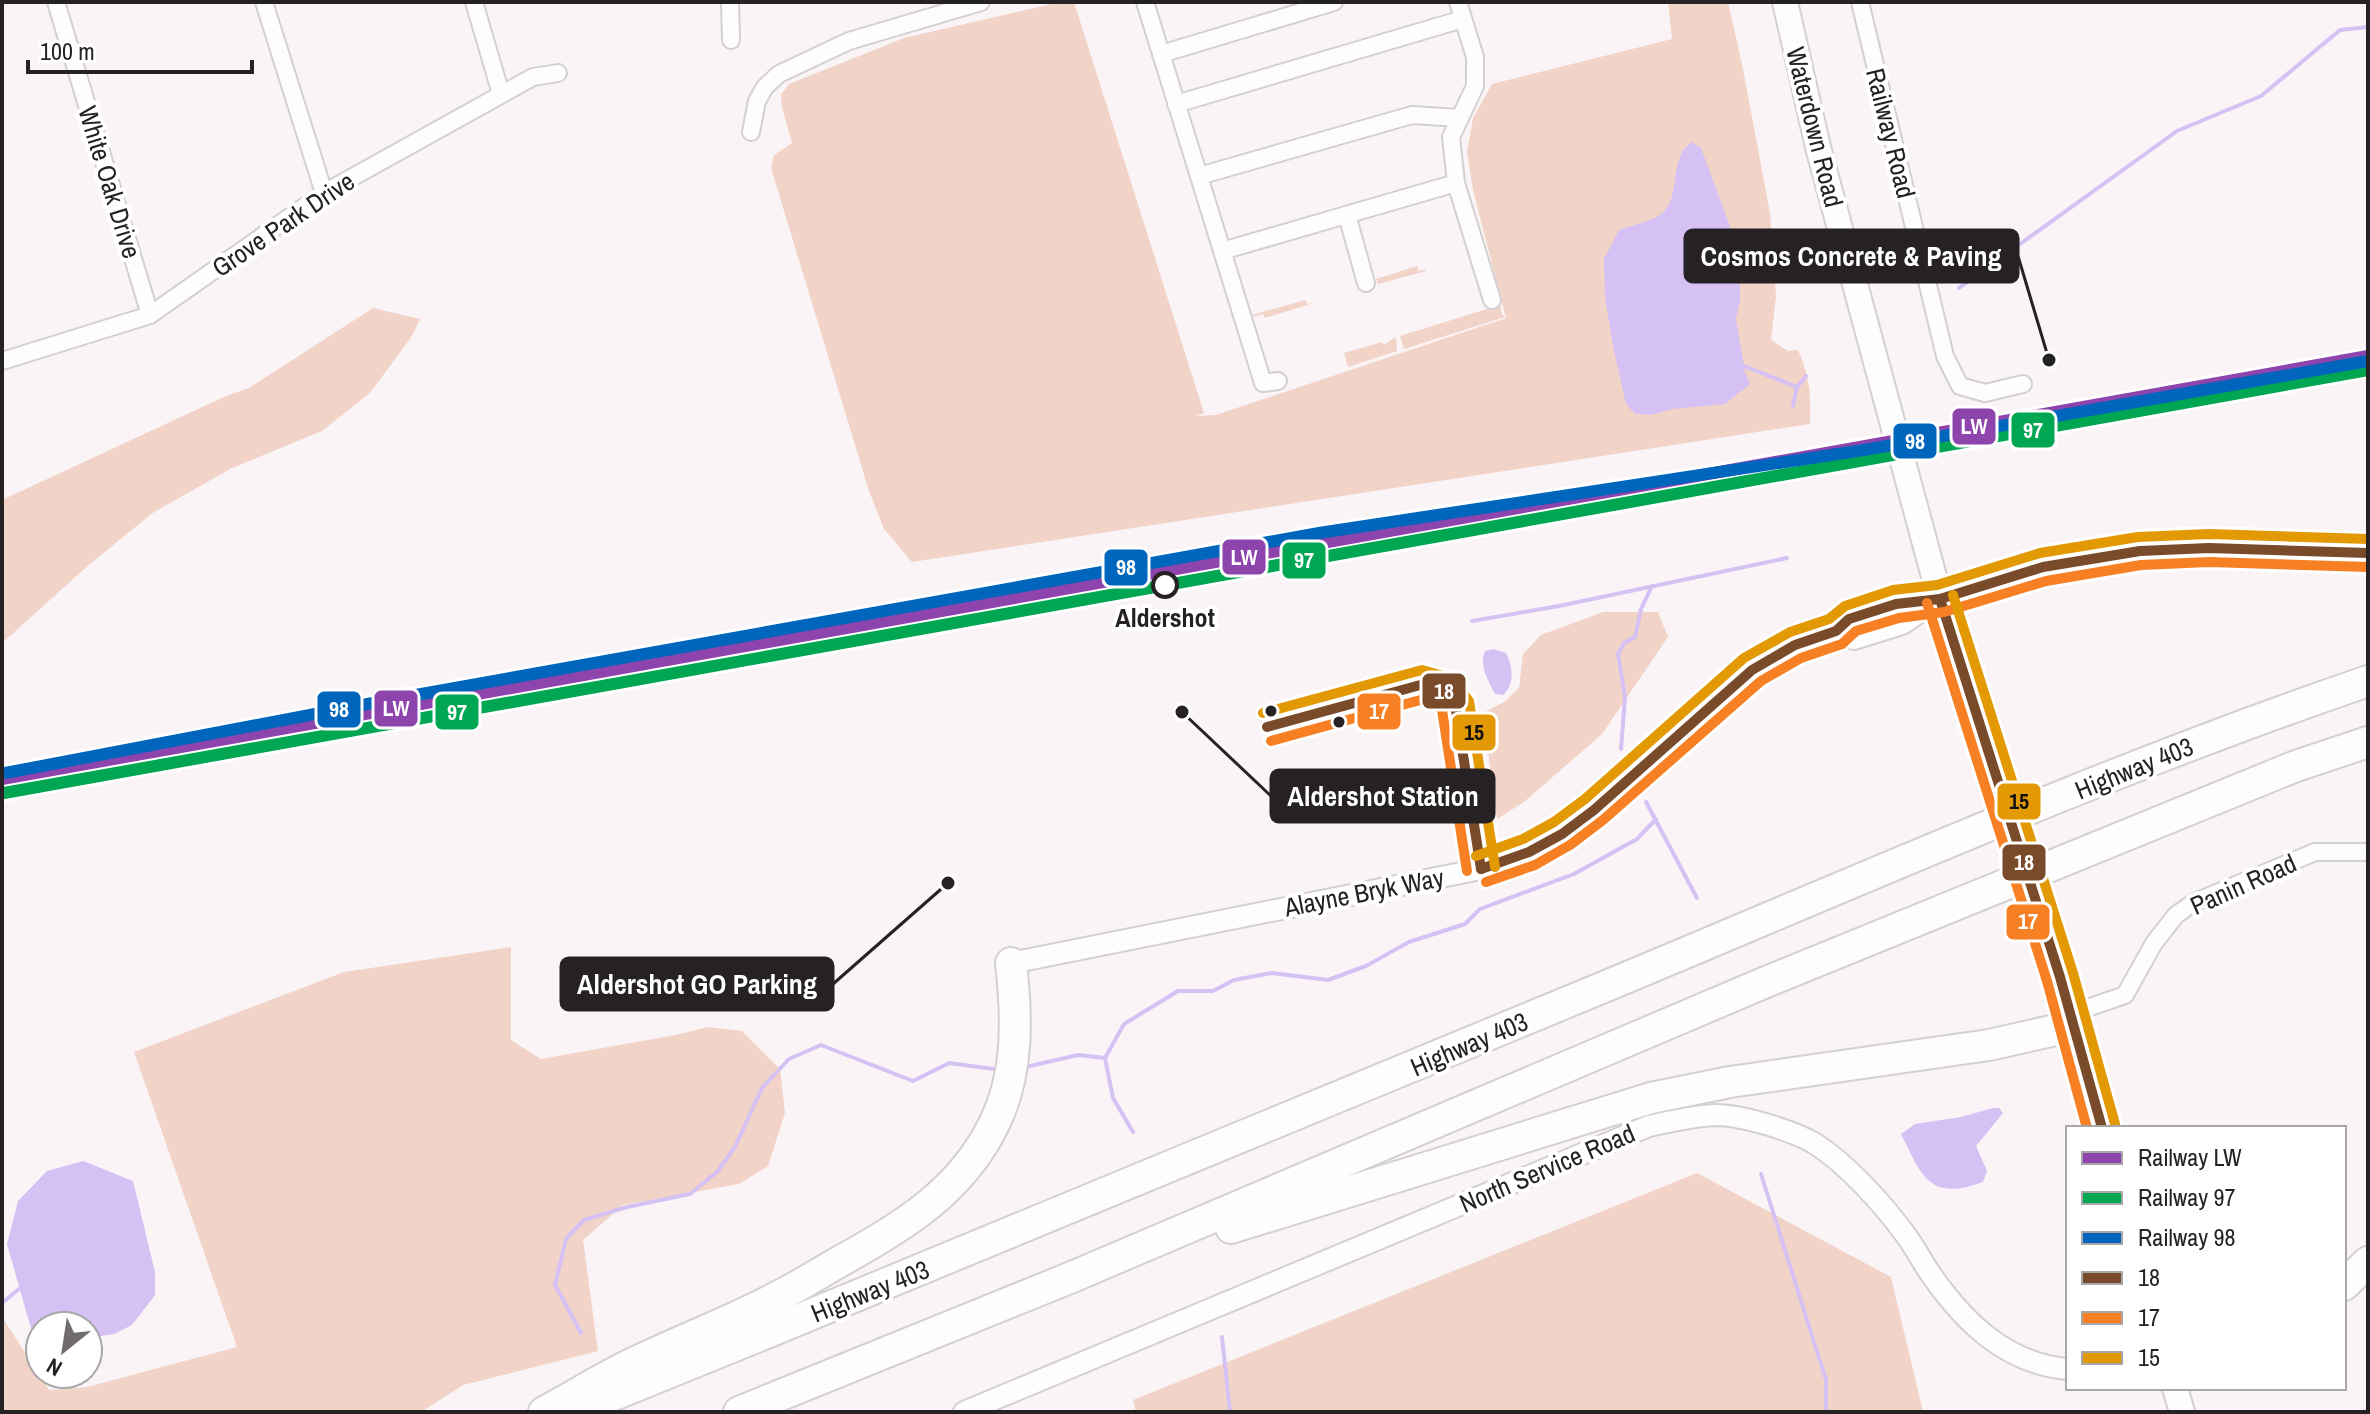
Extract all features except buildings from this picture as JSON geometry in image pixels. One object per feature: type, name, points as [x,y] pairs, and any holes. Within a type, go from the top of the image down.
[{"type":"highway","points":[[1940,599],[2043,567],[2140,551],[2209,548],[2368,553]]},
{"type":"highway","name":"Highway 403","points":[[572,1412],[1095,1200],[2080,790],[2261,718],[2368,681]]},
{"type":"highway","points":[[739,1412],[1072,1277],[1766,982],[2296,766],[2368,742]]},
{"type":"highway","points":[[544,1412],[637,1361],[777,1297],[898,1229],[952,1184],[967,1167],[994,1124],[1011,1070],[1015,1028],[1011,963]]},
{"type":"highway","points":[[1072,1277],[1651,1098],[1730,1082],[1989,1045],[2072,1020]]},
{"type":"highway","points":[[2346,1283],[2368,1262]]},
{"type":"main road","name":"Waterdown Road","points":[[1785,2],[1818,147],[1940,599],[2048,939],[2101,1126]]},
{"type":"main road","points":[[2176,1390],[2182,1412]]},
{"type":"street","name":"White Oak Drive","points":[[56,2],[150,315]]},
{"type":"street","points":[[264,2],[324,193]]},
{"type":"street","points":[[474,2],[501,94]]},
{"type":"street","points":[[730,2],[731,40]]},
{"type":"street","points":[[751,132],[757,101],[765,87],[779,74],[849,41],[981,2]]},
{"type":"street","points":[[1145,2],[1263,383],[1278,381]]},
{"type":"street","points":[[1161,54],[1334,2]]},
{"type":"street","points":[[1458,2],[1475,57],[1475,86],[1451,137],[1456,183],[1492,300]]},
{"type":"street","name":"Railway Road","points":[[1860,2],[1945,356],[1960,386],[1985,393],[2023,384]]},
{"type":"street","points":[[1176,104],[1463,19]]},
{"type":"street","name":"Grove Park Drive","points":[[2,361],[150,315],[324,193],[533,77],[558,73]]},
{"type":"street","points":[[1199,176],[1412,115],[1460,118]]},
{"type":"street","points":[[1222,251],[1456,183]]},
{"type":"street","points":[[1347,215],[1366,283]]},
{"type":"street","name":"Alayne Bryk Way","points":[[1011,963],[1481,869],[1529,852],[1562,834],[1594,810],[1768,659],[1795,645],[1836,631],[1849,619],[1896,604],[1940,599]]},
{"type":"street","name":"Panin Road","points":[[2072,1020],[2125,995],[2154,943],[2176,915],[2193,903],[2315,852],[2368,852]]},
{"type":"street","name":"North Service Road","points":[[964,1412],[1649,1126],[1689,1117],[1717,1115],[1747,1118],[1795,1133],[1831,1155],[1872,1195],[1905,1234],[1962,1314],[2016,1356],[2032,1363],[2066,1369]]},
{"type":"shaded area","points":[[1060,2],[1074,2],[1204,413],[1196,416],[1216,415],[1506,318],[1473,190],[1467,152],[1473,118],[1492,84],[1672,39],[1668,2],[1728,2],[1770,213],[1776,296],[1771,340],[1788,351],[1798,350],[1809,386],[1810,424],[912,562],[884,529],[869,491],[771,168],[774,155],[792,143],[781,95],[789,84],[904,38]]},
{"type":"shaded area","points":[[1692,142],[1701,148],[1734,237],[1740,270],[1736,319],[1750,384],[1725,404],[1673,409],[1650,415],[1635,414],[1626,404],[1614,351],[1605,298],[1604,259],[1619,230],[1656,217],[1667,208],[1680,158]]},
{"type":"shaded area","points":[[1417,266],[1419,271],[1426,271],[1378,284],[1376,279]]},
{"type":"shaded area","points":[[1305,300],[1307,304],[1317,302],[1265,318],[1263,314],[1252,317],[1252,315]]},
{"type":"shaded area","points":[[1500,305],[1505,317],[1404,349],[1400,336]]},
{"type":"shaded area","points":[[373,308],[420,319],[412,336],[370,393],[322,431],[232,468],[154,512],[91,563],[2,643],[2,500],[249,388]]},
{"type":"shaded area","points":[[1396,337],[1397,351],[1348,367],[1344,353],[1382,342],[1384,345]]},
{"type":"shaded area","points":[[1603,612],[1658,612],[1668,637],[1602,734],[1524,802],[1497,819],[1483,713],[1504,702],[1519,688],[1523,654],[1541,635]]},
{"type":"shaded area","points":[[1494,649],[1506,653],[1510,664],[1510,686],[1503,695],[1495,694],[1484,668],[1485,651]]},
{"type":"shaded area","points":[[511,947],[511,1040],[541,1059],[708,1027],[742,1031],[780,1069],[785,1113],[768,1166],[739,1184],[623,1205],[583,1240],[598,1351],[463,1385],[421,1412],[2,1412],[2,1317],[24,1351],[24,1390],[104,1390],[104,1382],[237,1347],[134,1052],[344,972]]},
{"type":"shaded area","points":[[1999,1108],[2003,1113],[1976,1146],[1987,1171],[1983,1182],[1950,1189],[1930,1181],[1915,1162],[1901,1134],[1915,1124]]},
{"type":"shaded area","points":[[83,1161],[133,1181],[155,1272],[155,1295],[132,1325],[114,1334],[104,1336],[104,1310],[26,1310],[7,1244],[18,1201],[47,1171]]},
{"type":"shaded area","points":[[1697,1173],[1891,1277],[1923,1412],[1136,1412],[1133,1400]]},
{"type":"waterway","points":[[1959,288],[2177,131],[2261,96],[2340,30],[2368,27]]},
{"type":"waterway","points":[[1739,364],[1797,387]]},
{"type":"waterway","points":[[1793,406],[1797,387],[1806,376]]},
{"type":"waterway","points":[[1472,621],[1787,558]]},
{"type":"waterway","points":[[1621,749],[1625,697],[1618,654],[1624,643],[1635,637],[1641,609],[1652,586]]},
{"type":"waterway","points":[[1646,802],[1697,898]]},
{"type":"waterway","points":[[1133,1132],[1113,1098],[1105,1058],[1124,1024],[1178,991],[1213,991],[1234,980],[1272,973],[1328,980],[1366,966],[1409,942],[1465,924],[1480,909],[1574,874],[1637,839],[1656,819]]},
{"type":"waterway","points":[[581,1333],[555,1285],[566,1239],[584,1220],[690,1194],[717,1172],[735,1147],[762,1088],[789,1059],[821,1045],[913,1081],[949,1063],[1001,1070]]},
{"type":"waterway","points":[[1021,1068],[1078,1055],[1105,1058]]},
{"type":"waterway","points":[[1761,1174],[1826,1380],[1826,1412]]},
{"type":"waterway","points":[[2,1303],[19,1289]]},
{"type":"waterway","points":[[1222,1337],[1230,1412]]},
{"type":"rail line","name":"LW","points":[[2,779],[2368,356]]},
{"type":"rail line","name":"98","points":[[5,773],[399,698],[1319,533],[1864,450],[2368,361]]},
{"type":"rail line","name":"97","points":[[4,793],[2368,370]]},
{"type":"transit line","name":"15","points":[[1476,856],[1523,839],[1554,822],[1585,799],[1744,658],[1790,632],[1829,619],[1845,606],[1893,590],[1937,585],[2040,553],[2138,537],[2209,534],[2368,539]]},
{"type":"transit line","name":"18","points":[[1481,869],[1529,852],[1562,834],[1594,810],[1752,670],[1795,645],[1836,631],[1849,619],[1896,604],[1940,599],[2043,567],[2140,551],[2209,548],[2368,553]]},
{"type":"transit line","name":"17","points":[[1486,882],[1535,865],[1570,845],[1603,820],[1761,681],[1801,658],[1842,644],[1856,631],[1899,618],[1944,612],[2046,581],[2141,565],[2209,562],[2368,567]]},
{"type":"transit line","name":"15","points":[[1953,595],[2073,973],[2115,1124]]},
{"type":"transit line","name":"18","points":[[1940,599],[2060,977],[2101,1126]]},
{"type":"transit line","name":"17","points":[[1927,603],[2047,981],[2086,1126]]},
{"type":"transit line","name":"15","points":[[1263,713],[1422,670],[1451,678],[1469,701],[1495,867]]},
{"type":"transit line","name":"18","points":[[1267,727],[1424,684],[1443,690],[1455,704],[1481,869]]},
{"type":"transit line","name":"17","points":[[1271,741],[1424,699],[1435,702],[1442,710],[1467,871]]},
{"type":"place","name":"Cosmos Concrete & Paving","points":[[2049,360]]},
{"type":"place","name":"Aldershot","points":[[1165,585]]},
{"type":"place","name":"Aldershot Station","points":[[1182,712]]},
{"type":"place","name":"Aldershot GO Parking","points":[[948,883]]}]
